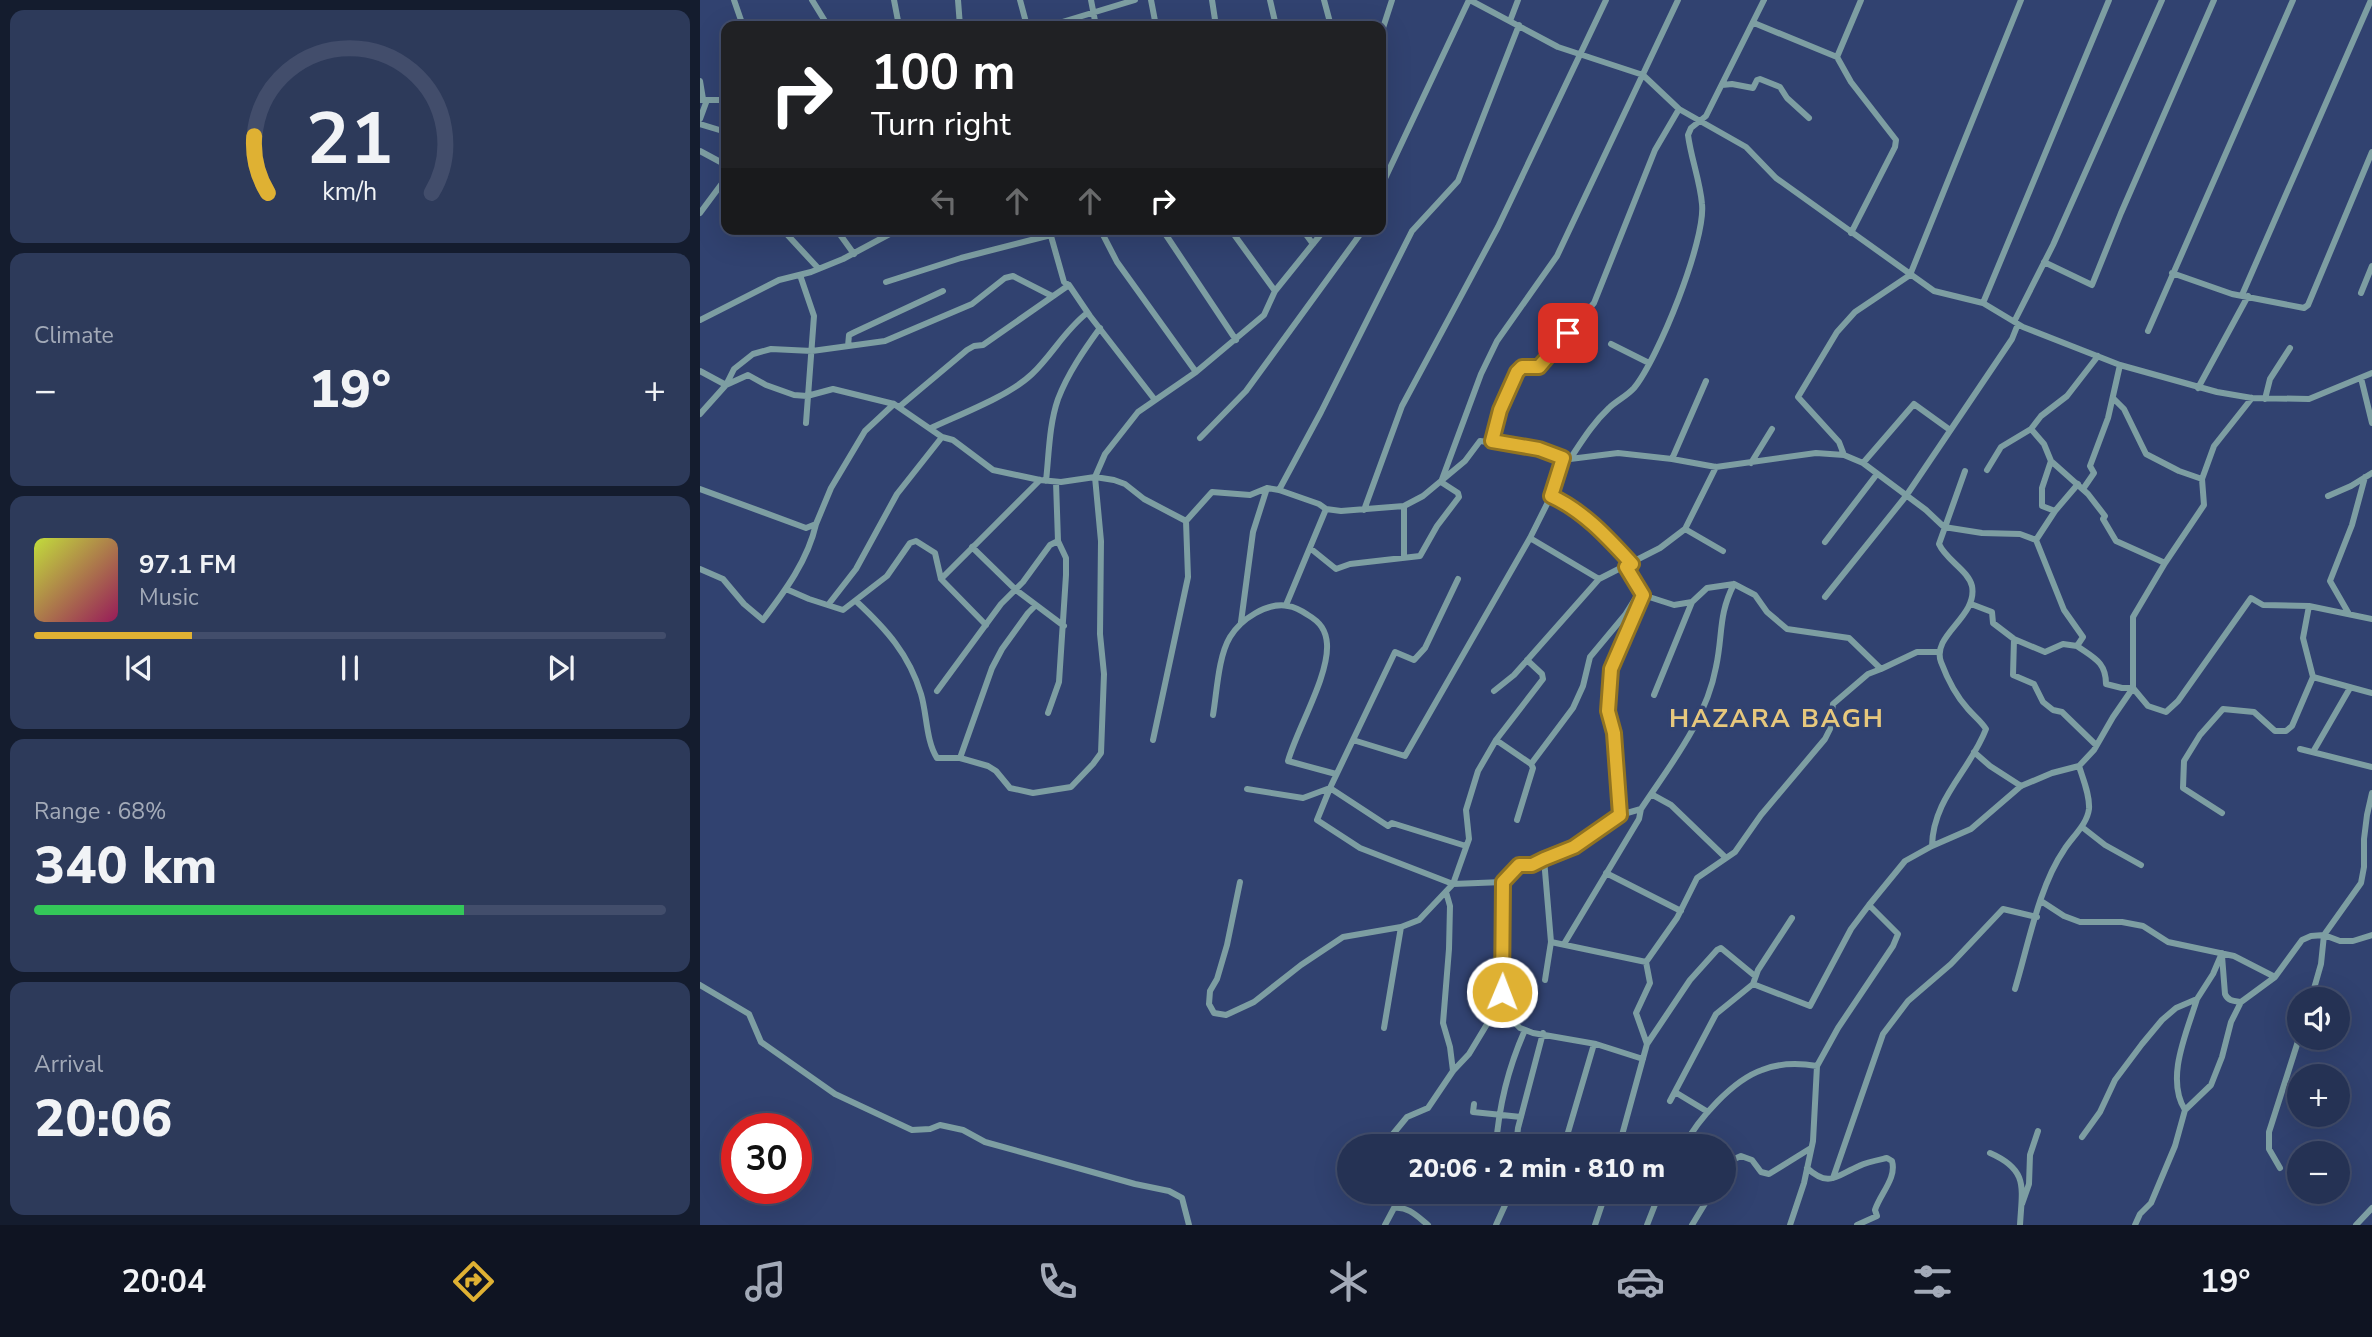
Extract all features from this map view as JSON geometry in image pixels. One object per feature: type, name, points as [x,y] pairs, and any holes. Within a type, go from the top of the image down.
[{"type":"street","points":[[734,0],[741,21]]},
{"type":"street","points":[[812,0],[825,21]]},
{"type":"street","points":[[894,0],[898,21]]},
{"type":"street","points":[[958,0],[960,21]]},
{"type":"street","points":[[1020,0],[1026,21]]},
{"type":"street","points":[[1091,0],[1095,21]]},
{"type":"street","points":[[1066,21],[1135,0]]},
{"type":"street","points":[[1151,0],[1155,21]]},
{"type":"street","points":[[1212,0],[1215,21]]},
{"type":"street","points":[[1270,0],[1275,21]]},
{"type":"street","points":[[1324,0],[1330,21]]},
{"type":"street","points":[[1385,21],[1392,0]]},
{"type":"street","points":[[1386,172],[1470,0],[1558,47],[1643,75],[1679,109],[1746,147],[1776,178],[1934,291],[1983,303],[2016,322],[2120,365],[2198,388],[2252,398],[2309,399],[2372,373]]},
{"type":"street","points":[[1510,20],[1518,0]]},
{"type":"street","points":[[1364,510],[1402,405],[1498,227],[1581,56],[1605,0]]},
{"type":"street","points":[[1441,482],[1486,363],[1497,341],[1558,256],[1678,0]]},
{"type":"street","points":[[1353,740],[1405,755],[1531,538],[1567,458],[1608,409],[1634,389],[1649,363],[1685,280],[1701,227],[1702,204],[1688,135],[1706,116],[1764,0]]},
{"type":"street","points":[[1837,57],[1861,0]]},
{"type":"street","points":[[1844,455],[1839,442],[1798,397],[1838,332],[1855,312],[1910,275],[2021,0]]},
{"type":"street","points":[[1983,303],[2109,0]]},
{"type":"street","points":[[1825,597],[1906,496],[2012,339],[2016,322],[2162,0]]},
{"type":"street","points":[[2044,262],[2092,285],[2214,0]]},
{"type":"street","points":[[2148,331],[2293,0]]},
{"type":"street","points":[[2198,388],[2245,295],[2371,0]]},
{"type":"street","points":[[1754,23],[1837,57],[1851,82],[1896,140],[1895,147],[1851,233]]},
{"type":"street","points":[[1279,490],[1412,230],[1458,181],[1519,25]]},
{"type":"street","points":[[1722,85],[1753,88],[1760,79],[1780,88],[1809,118]]},
{"type":"street","points":[[700,81],[703,99],[700,121],[721,130]]},
{"type":"street","points":[[703,99],[721,100]]},
{"type":"street","points":[[1492,441],[1500,410],[1517,372],[1522,367],[1539,367],[1594,303],[1655,150],[1679,109]]},
{"type":"street","points":[[700,151],[721,162]]},
{"type":"street","points":[[2172,273],[2213,289],[2304,308],[2372,152]]},
{"type":"street","points":[[700,213],[721,185]]},
{"type":"street","points":[[788,235],[818,268]]},
{"type":"street","points":[[840,235],[854,254]]},
{"type":"street","points":[[700,320],[779,279],[800,275],[854,254],[883,235]]},
{"type":"street","points":[[886,282],[1040,235]]},
{"type":"street","points":[[1051,235],[1064,282],[1069,285],[1087,313],[1155,400]]},
{"type":"street","points":[[1103,235],[1117,262],[1196,372]]},
{"type":"street","points":[[1166,235],[1236,340]]},
{"type":"street","points":[[1234,235],[1275,291]]},
{"type":"street","points":[[1306,235],[1313,244]]},
{"type":"street","points":[[856,601],[885,628],[905,655],[921,695],[935,755],[941,760],[960,758],[988,766],[996,771],[1010,788],[1033,793],[1071,787],[1084,776],[1101,753],[1104,674],[1100,634],[1101,541],[1096,477],[1105,454],[1138,412],[1196,372],[1264,315],[1275,291],[1320,235]]},
{"type":"street","points":[[1200,438],[1246,391],[1360,235]]},
{"type":"street","points":[[2361,293],[2372,266]]},
{"type":"street","points":[[800,275],[814,316],[806,423]]},
{"type":"street","points":[[700,414],[726,385],[734,369],[753,354],[771,349],[812,351],[885,341],[972,304],[1005,278],[1013,276],[1052,296]]},
{"type":"street","points":[[700,569],[723,579],[744,604],[763,620],[786,589],[813,536],[831,488],[865,431],[967,350],[983,345],[1069,285]]},
{"type":"street","points":[[848,346],[849,335],[943,291]]},
{"type":"street","points":[[931,428],[1021,383],[1087,313]]},
{"type":"street","points":[[941,579],[1043,481],[1058,400],[1077,361],[1100,328]]},
{"type":"street","points":[[1611,344],[1649,363]]},
{"type":"street","points":[[2265,399],[2270,379],[2290,348]]},
{"type":"street","points":[[1987,470],[2001,447],[2031,429],[2040,416],[2067,396],[2098,356]]},
{"type":"street","points":[[2036,540],[2055,511],[2094,473],[2090,466],[2113,398],[2120,365]]},
{"type":"street","points":[[700,371],[726,385]]},
{"type":"street","points":[[726,385],[748,375],[794,395],[807,396],[833,389],[896,405],[942,437],[953,440],[993,470],[1056,482],[1096,477],[1125,485],[1144,499],[1186,521]]},
{"type":"street","points":[[2361,378],[2372,423]]},
{"type":"street","points":[[1672,459],[1706,381]]},
{"type":"street","points":[[2113,398],[2124,409],[2146,454],[2202,479]]},
{"type":"street","points":[[1753,984],[1810,1006],[1851,929],[1905,861],[1931,846],[1971,829],[2021,786],[2052,773],[2079,766],[2133,688],[2133,617],[2204,505],[2202,479],[2214,446],[2252,398]]},
{"type":"street","points":[[1863,463],[1914,404],[1950,430]]},
{"type":"street","points":[[1751,463],[1772,429]]},
{"type":"street","points":[[2031,429],[2044,444],[2051,461],[2081,486],[2105,516],[2103,519],[2116,541],[2165,563]]},
{"type":"street","points":[[828,605],[856,569],[898,494],[942,437]]},
{"type":"street","points":[[1153,740],[1188,578],[1186,521],[1212,492],[1250,495],[1266,488],[1279,490],[1326,509],[1364,510],[1404,506],[1441,482],[1465,461],[1480,441],[1539,449],[1567,458],[1618,453],[1716,467],[1816,453],[1844,455],[1863,463],[1926,510],[1944,527],[1982,533],[2020,534],[2036,540],[2064,610],[2083,637],[2077,646]]},
{"type":"street","points":[[2051,461],[2042,488],[2042,506],[2055,511]]},
{"type":"street","points":[[1494,691],[1527,660],[1599,579],[1660,548],[1685,529],[1716,467]]},
{"type":"street","points":[[1931,846],[1932,828],[1949,789],[1986,729],[1957,694],[1940,661],[1939,652],[1973,598],[1972,583],[1943,553],[1940,544],[1965,471]]},
{"type":"street","points":[[2328,496],[2372,473]]},
{"type":"street","points":[[1825,542],[1877,474]]},
{"type":"street","points":[[2349,614],[2330,581],[2352,525],[2365,477]]},
{"type":"street","points":[[1048,713],[1059,682],[1066,558],[1058,541],[1056,482]]},
{"type":"street","points":[[1310,548],[1336,569],[1350,564],[1420,556],[1437,526],[1459,497],[1458,493],[1441,482]]},
{"type":"street","points":[[1213,715],[1223,652],[1241,622],[1253,532],[1266,488]]},
{"type":"street","points":[[700,489],[806,528],[816,524]]},
{"type":"street","points":[[1551,496],[1565,502],[1592,523],[1629,565],[1642,593],[1674,605],[1692,601]]},
{"type":"street","points":[[1404,506],[1404,557]]},
{"type":"street","points":[[1286,605],[1326,509]]},
{"type":"street","points":[[1685,529],[1723,551]]},
{"type":"street","points":[[1531,538],[1599,579]]},
{"type":"street","points":[[786,589],[843,610],[887,576],[910,543],[916,541],[928,546],[935,553],[941,579],[986,625]]},
{"type":"street","points":[[937,691],[1001,604],[1016,590],[1050,545],[1058,541]]},
{"type":"street","points":[[972,547],[1035,607],[1063,626]]},
{"type":"street","points":[[1458,579],[1425,648],[1414,660],[1395,652],[1329,789],[1317,820],[1360,848],[1452,884],[1503,882]]},
{"type":"street","points":[[1564,944],[1639,819],[1641,809],[1686,742],[1705,704],[1716,667],[1721,615],[1734,584]]},
{"type":"street","points":[[1654,695],[1692,601],[1707,588],[1734,584],[1755,595],[1767,612],[1787,629],[1849,638],[1881,669]]},
{"type":"street","points":[[1531,764],[1573,708],[1583,686],[1590,656],[1642,593]]},
{"type":"street","points":[[1620,815],[1614,733],[1608,711],[1611,669],[1642,593]]},
{"type":"street","points":[[2133,688],[2148,706],[2166,712],[2178,701],[2251,598],[2263,605],[2309,606],[2372,619]]},
{"type":"street","points":[[1970,604],[1992,612],[1993,623],[2014,639],[2045,652],[2063,644],[2077,646],[2101,664],[2106,673],[2106,684],[2133,688]]},
{"type":"street","points":[[1241,622],[1262,610],[1286,605],[1315,619],[1325,629],[1327,648],[1318,685],[1288,761],[1336,774]]},
{"type":"street","points":[[2222,813],[2183,788],[2184,761],[2200,735],[2223,709],[2254,712],[2276,731],[2286,731],[2292,726],[2313,677],[2303,638],[2309,606]]},
{"type":"street","points":[[960,758],[992,668],[1002,649],[1035,607]]},
{"type":"street","points":[[2014,639],[2013,675],[2034,684],[2043,702],[2053,710],[2062,712],[2096,745]]},
{"type":"street","points":[[1647,1044],[1636,1013],[1650,983],[1646,962],[1681,911],[1697,878],[1735,852],[1761,815],[1825,739],[1830,729],[1833,704],[1868,674],[1917,652],[1939,652]]},
{"type":"street","points":[[1240,882],[1227,945],[1210,991],[1209,1004],[1214,1013],[1226,1015],[1254,1002],[1301,964],[1343,936],[1401,927],[1419,920],[1452,884],[1469,839],[1466,810],[1478,771],[1496,740],[1543,680],[1542,674],[1527,660]]},
{"type":"street","points":[[2313,677],[2372,693]]},
{"type":"street","points":[[2313,752],[2350,688]]},
{"type":"street","points":[[1496,740],[1531,764],[1533,774],[1517,820]]},
{"type":"street","points":[[2300,749],[2372,767]]},
{"type":"street","points":[[1974,752],[2021,786]]},
{"type":"street","points":[[2015,989],[2053,868],[2063,850],[2082,827],[2089,808],[2079,766]]},
{"type":"street","points":[[1247,789],[1303,798],[1329,789]]},
{"type":"street","points":[[1329,789],[1388,826],[1392,823],[1466,846]]},
{"type":"street","points":[[2314,987],[2321,964],[2324,935],[2361,883],[2364,839],[2372,793]]},
{"type":"street","points":[[1651,794],[1671,805],[1726,858]]},
{"type":"street","points":[[1393,1134],[1408,1117],[1429,1108],[1453,1071],[1469,1054],[1498,1006],[1502,992],[1503,882],[1519,865],[1532,865],[1574,847],[1620,815],[1641,809]]},
{"type":"street","points":[[2082,827],[2105,845],[2141,865]]},
{"type":"street","points":[[1544,859],[1550,942],[1545,980]]},
{"type":"street","points":[[2364,867],[2372,871]]},
{"type":"street","points":[[1606,873],[1681,911]]},
{"type":"street","points":[[1446,892],[1450,906],[1443,1023],[1450,1046],[1453,1071]]},
{"type":"street","points":[[2041,901],[2064,916],[2080,922],[2122,922],[2143,926],[2168,942],[2234,956],[2275,976]]},
{"type":"street","points":[[1790,1225],[1811,1148],[1817,1066],[1898,934],[1869,905]]},
{"type":"street","points":[[1833,1178],[1863,1098],[1877,1048],[1898,1013],[1917,992],[1951,964],[2003,909],[2037,917]]},
{"type":"street","points":[[1670,1101],[1716,1014],[1753,984],[1755,976],[1792,918]]},
{"type":"street","points":[[1384,1028],[1401,927]]},
{"type":"street","points":[[2135,1225],[2140,1214],[2151,1203],[2175,1146],[2185,1110],[2211,1085],[2231,1022],[2241,1002],[2275,976],[2302,940],[2324,935],[2340,941],[2353,941],[2372,935]]},
{"type":"street","points":[[1550,942],[1646,962]]},
{"type":"street","points":[[1622,1134],[1647,1044],[1690,980],[1721,948],[1755,976]]},
{"type":"street","points":[[2185,1110],[2179,1101],[2177,1078],[2182,1040],[2197,999],[2213,974],[2222,953]]},
{"type":"street","points":[[2222,953],[2225,994],[2227,998],[2241,1002]]},
{"type":"street","points":[[700,985],[749,1014],[761,1042],[835,1094],[912,1129],[930,1129],[940,1125],[963,1130],[985,1142],[1169,1191],[1182,1198],[1189,1225]]},
{"type":"street","points":[[2082,1137],[2100,1112],[2115,1080],[2162,1020],[2176,1008],[2197,999]]},
{"type":"street","points":[[1498,1006],[1525,1030],[1594,1044],[1643,1059]]},
{"type":"street","points":[[1497,1134],[1505,1083],[1525,1030]]},
{"type":"street","points":[[1518,1134],[1543,1033]]},
{"type":"street","points":[[1567,1134],[1594,1044]]},
{"type":"street","points":[[2280,1168],[2269,1149],[2269,1132],[2295,1050]]},
{"type":"street","points":[[1692,1134],[1707,1112],[1738,1084],[1762,1070],[1800,1063],[1817,1066]]},
{"type":"street","points":[[1675,1091],[1707,1112]]},
{"type":"street","points":[[1474,1104],[1473,1112],[1521,1117]]},
{"type":"street","points":[[2021,1206],[2029,1184],[2030,1155],[2038,1131]]},
{"type":"street","points":[[1736,1158],[1741,1156],[1752,1160],[1761,1172],[1769,1174],[1811,1148]]},
{"type":"street","points":[[1990,1153],[2014,1166],[2018,1173],[2021,1183],[2020,1225]]},
{"type":"street","points":[[1807,1168],[1817,1177],[1828,1180],[1878,1160],[1887,1158],[1892,1161],[1894,1167],[1875,1210],[1877,1216],[1857,1225]]},
{"type":"street","points":[[1496,1225],[1506,1204]]},
{"type":"street","points":[[1595,1225],[1602,1204]]},
{"type":"street","points":[[1647,1225],[1655,1204]]},
{"type":"street","points":[[1692,1225],[1705,1204]]},
{"type":"street","points":[[1385,1225],[1394,1208],[1399,1207],[1409,1210],[1428,1225]]},
{"type":"street","points":[[2356,1225],[2372,1208]]},
{"type":"district","name":"HAZARA BAGH","points":[[1777,718]]},
{"type":"route","points":[[1502,992],[1503,882],[1519,865],[1532,865],[1574,847],[1620,815],[1614,733],[1608,711],[1611,669],[1643,595],[1626,567],[1632,564],[1608,538],[1565,502],[1551,496],[1563,458],[1539,449],[1492,441],[1500,410],[1517,372],[1522,367],[1539,367],[1568,333]]}]
